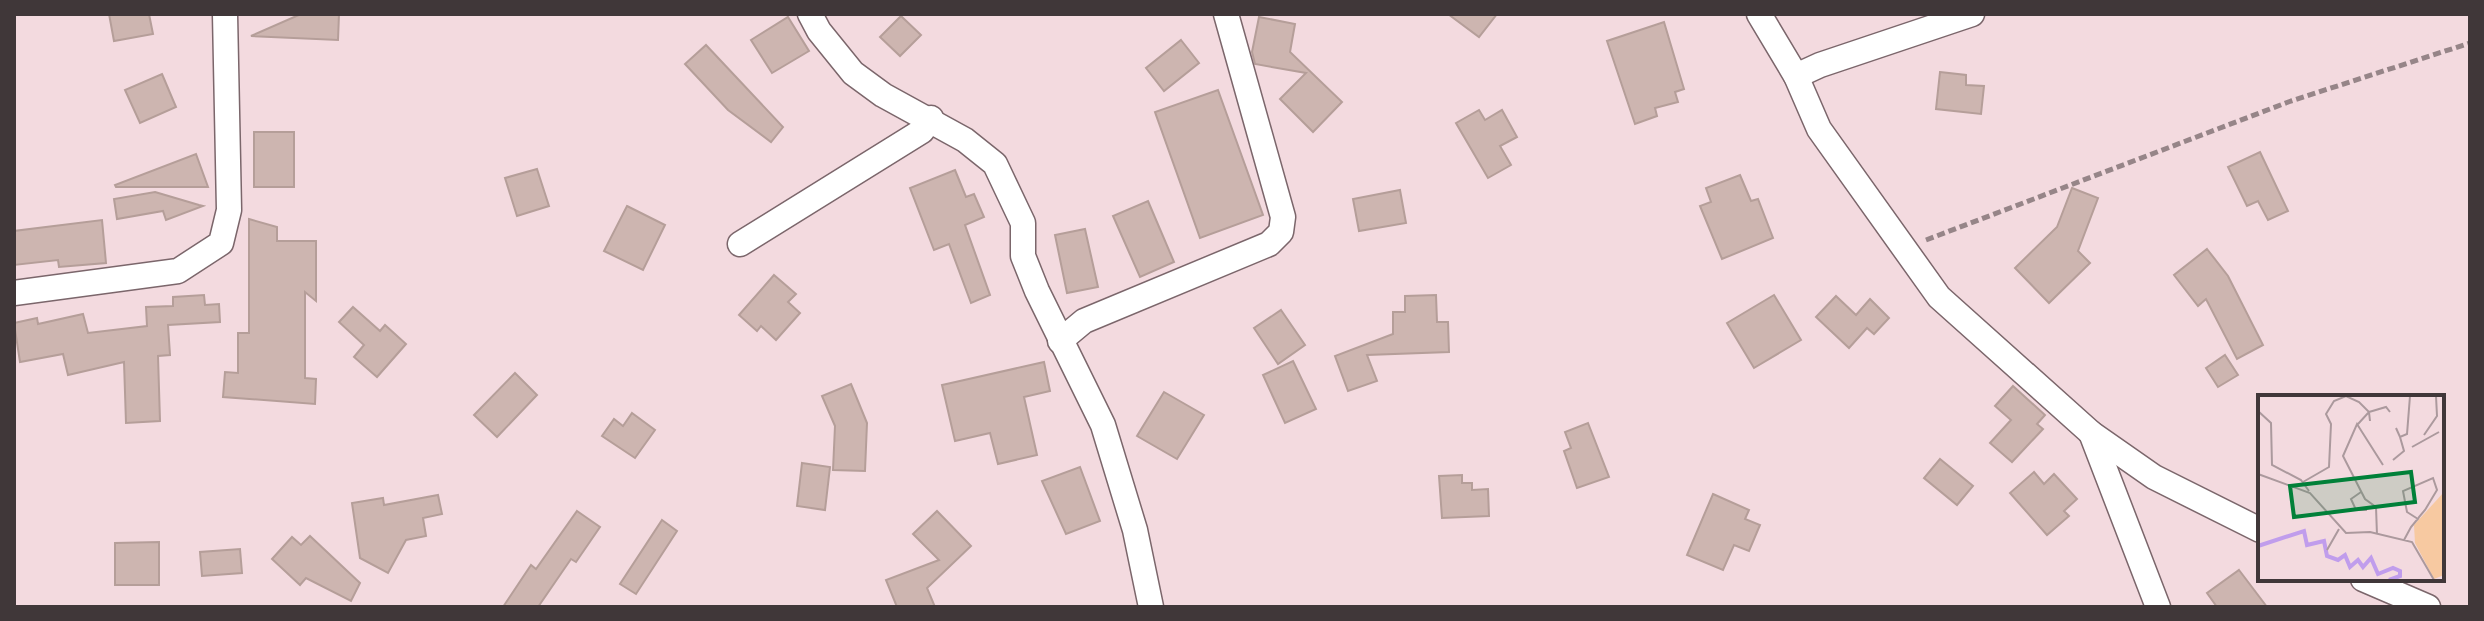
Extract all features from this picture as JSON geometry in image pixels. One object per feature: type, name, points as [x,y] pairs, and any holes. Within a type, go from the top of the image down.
[{"type":"street","points":[[14,293],[178,271],[221,243],[229,210],[225,14]]},
{"type":"street","points":[[810,14],[819,31],[853,73],[883,95],[931,118],[995,164],[1023,223],[1023,256],[1060,341],[1103,425],[1135,530],[1151,607]]},
{"type":"street","points":[[1060,341],[1084,321],[1269,244],[1281,232],[1283,217],[1226,14]]},
{"type":"street","points":[[1759,14],[1796,76],[1819,129],[1939,297],[2091,433],[2154,477],[2258,529]]},
{"type":"street","points":[[1796,76],[1820,65],[1972,14]]},
{"type":"street","points":[[740,244],[922,131],[931,118]]},
{"type":"street","points":[[2091,433],[2158,607]]},
{"type":"street","points":[[2368,581],[2428,607]]},
{"type":"path","points":[[1903,249],[2291,101],[2470,43]]},
{"type":"building","points":[[109,14],[149,14],[153,34],[114,41]]},
{"type":"building","points":[[301,14],[339,14],[338,40],[251,36]]},
{"type":"building","points":[[1448,14],[1497,14],[1479,37]]},
{"type":"building","points":[[901,16],[921,35],[900,56],[880,37]]},
{"type":"building","points":[[788,17],[809,51],[772,73],[751,40]]},
{"type":"building","points":[[1259,17],[1295,24],[1290,52],[1342,102],[1313,132],[1280,99],[1306,73],[1255,64],[1252,52]]},
{"type":"building","points":[[1664,22],[1684,89],[1675,92],[1678,102],[1655,108],[1657,116],[1635,124],[1607,41]]},
{"type":"building","points":[[1181,40],[1199,63],[1164,91],[1146,68]]},
{"type":"building","points":[[706,45],[783,127],[771,142],[728,110],[685,64]]},
{"type":"building","points":[[1940,72],[1966,75],[1966,85],[1984,86],[1981,114],[1936,109]]},
{"type":"building","points":[[162,74],[176,107],[140,123],[125,90]]},
{"type":"building","points":[[1218,90],[1263,215],[1200,238],[1155,112]]},
{"type":"building","points":[[1479,110],[1485,120],[1502,110],[1517,137],[1500,146],[1511,165],[1488,178],[1456,123]]},
{"type":"building","points":[[254,132],[294,132],[294,187],[254,187]]},
{"type":"building","points":[[2260,152],[2288,211],[2268,220],[2258,201],[2247,206],[2228,167]]},
{"type":"building","points":[[196,154],[208,187],[115,185]]},
{"type":"building","points":[[537,169],[549,206],[517,216],[505,178]]},
{"type":"building","points":[[955,170],[966,197],[974,194],[984,217],[965,225],[990,295],[971,303],[949,244],[934,250],[910,188]]},
{"type":"building","points":[[1740,175],[1751,201],[1758,199],[1773,238],[1722,259],[1700,206],[1711,202],[1706,188]]},
{"type":"building","points":[[2072,188],[2098,198],[2078,251],[2090,263],[2049,303],[2015,268],[2057,227]]},
{"type":"building","points":[[1400,190],[1406,223],[1359,231],[1353,199]]},
{"type":"building","points":[[155,192],[203,206],[166,220],[163,211],[117,219],[114,199]]},
{"type":"building","points":[[1148,201],[1174,262],[1140,277],[1113,216]]},
{"type":"building","points":[[627,206],[665,225],[643,270],[604,251]]},
{"type":"building","points":[[249,219],[277,227],[277,241],[316,241],[316,301],[305,292],[305,378],[316,379],[315,404],[223,397],[225,372],[238,373],[238,333],[249,333]]},
{"type":"building","points":[[102,220],[106,263],[59,267],[58,260],[14,265],[14,231]]},
{"type":"building","points":[[1085,229],[1098,287],[1067,293],[1055,235]]},
{"type":"building","points":[[2207,249],[2228,276],[2263,345],[2237,359],[2206,299],[2198,306],[2174,275]]},
{"type":"building","points":[[774,275],[796,294],[788,302],[800,313],[776,340],[761,326],[757,331],[739,315]]},
{"type":"building","points":[[204,295],[205,305],[219,304],[220,322],[168,325],[170,355],[158,356],[160,421],[126,423],[124,362],[68,375],[63,354],[20,362],[14,323],[37,318],[38,324],[83,314],[88,333],[147,326],[146,307],[173,306],[173,297]]},
{"type":"building","points":[[1436,295],[1437,322],[1448,322],[1449,352],[1367,355],[1377,381],[1348,391],[1335,356],[1393,334],[1393,312],[1405,312],[1405,296]]},
{"type":"building","points":[[1774,295],[1801,340],[1754,368],[1727,323]]},
{"type":"building","points":[[1836,296],[1856,315],[1870,299],[1889,318],[1874,334],[1867,328],[1849,348],[1816,317]]},
{"type":"building","points":[[353,307],[380,331],[385,325],[406,344],[377,377],[354,357],[364,345],[339,322]]},
{"type":"building","points":[[1281,310],[1305,345],[1278,364],[1254,328]]},
{"type":"building","points":[[2225,355],[2238,375],[2218,387],[2206,368]]},
{"type":"building","points":[[1293,361],[1316,409],[1285,423],[1263,375]]},
{"type":"building","points":[[1044,362],[1050,391],[1024,397],[1037,455],[998,464],[990,433],[955,441],[942,385]]},
{"type":"building","points":[[515,373],[537,395],[497,437],[474,415]]},
{"type":"building","points":[[851,384],[867,423],[865,471],[833,470],[835,426],[822,396]]},
{"type":"building","points":[[2013,386],[2045,415],[2037,424],[2043,429],[2012,462],[1990,443],[2011,420],[1995,406]]},
{"type":"building","points":[[1164,392],[1204,415],[1177,459],[1137,436]]},
{"type":"building","points":[[632,413],[655,430],[635,458],[602,436],[614,419],[623,426]]},
{"type":"building","points":[[1588,423],[1609,477],[1577,488],[1564,451],[1571,448],[1565,432]]},
{"type":"building","points":[[1940,459],[1973,486],[1957,505],[1924,478]]},
{"type":"building","points":[[802,463],[830,467],[825,510],[797,506]]},
{"type":"building","points":[[1080,467],[1100,521],[1066,534],[1042,481]]},
{"type":"building","points":[[2034,472],[2044,484],[2054,474],[2077,499],[2064,511],[2069,516],[2047,535],[2010,493]]},
{"type":"building","points":[[1462,475],[1462,483],[1472,483],[1472,490],[1488,489],[1489,516],[1442,518],[1439,476]]},
{"type":"building","points":[[1713,494],[1749,510],[1745,519],[1760,525],[1749,551],[1734,545],[1723,570],[1687,555]]},
{"type":"building","points":[[438,495],[442,514],[423,518],[426,536],[406,540],[388,573],[360,558],[352,503],[383,498],[384,505]]},
{"type":"building","points":[[577,511],[600,527],[576,562],[571,559],[538,607],[503,607],[531,565],[536,569]]},
{"type":"building","points":[[937,511],[971,546],[927,588],[935,607],[897,607],[886,580],[939,560],[913,534]]},
{"type":"building","points":[[662,520],[677,531],[636,594],[620,584]]},
{"type":"building","points":[[310,536],[360,583],[351,601],[306,578],[300,585],[272,559],[292,537],[301,545]]},
{"type":"building","points":[[159,542],[159,585],[115,585],[115,543]]},
{"type":"building","points":[[240,549],[242,573],[202,576],[200,552]]},
{"type":"building","points":[[2239,570],[2267,607],[2217,607],[2207,593]]}]
